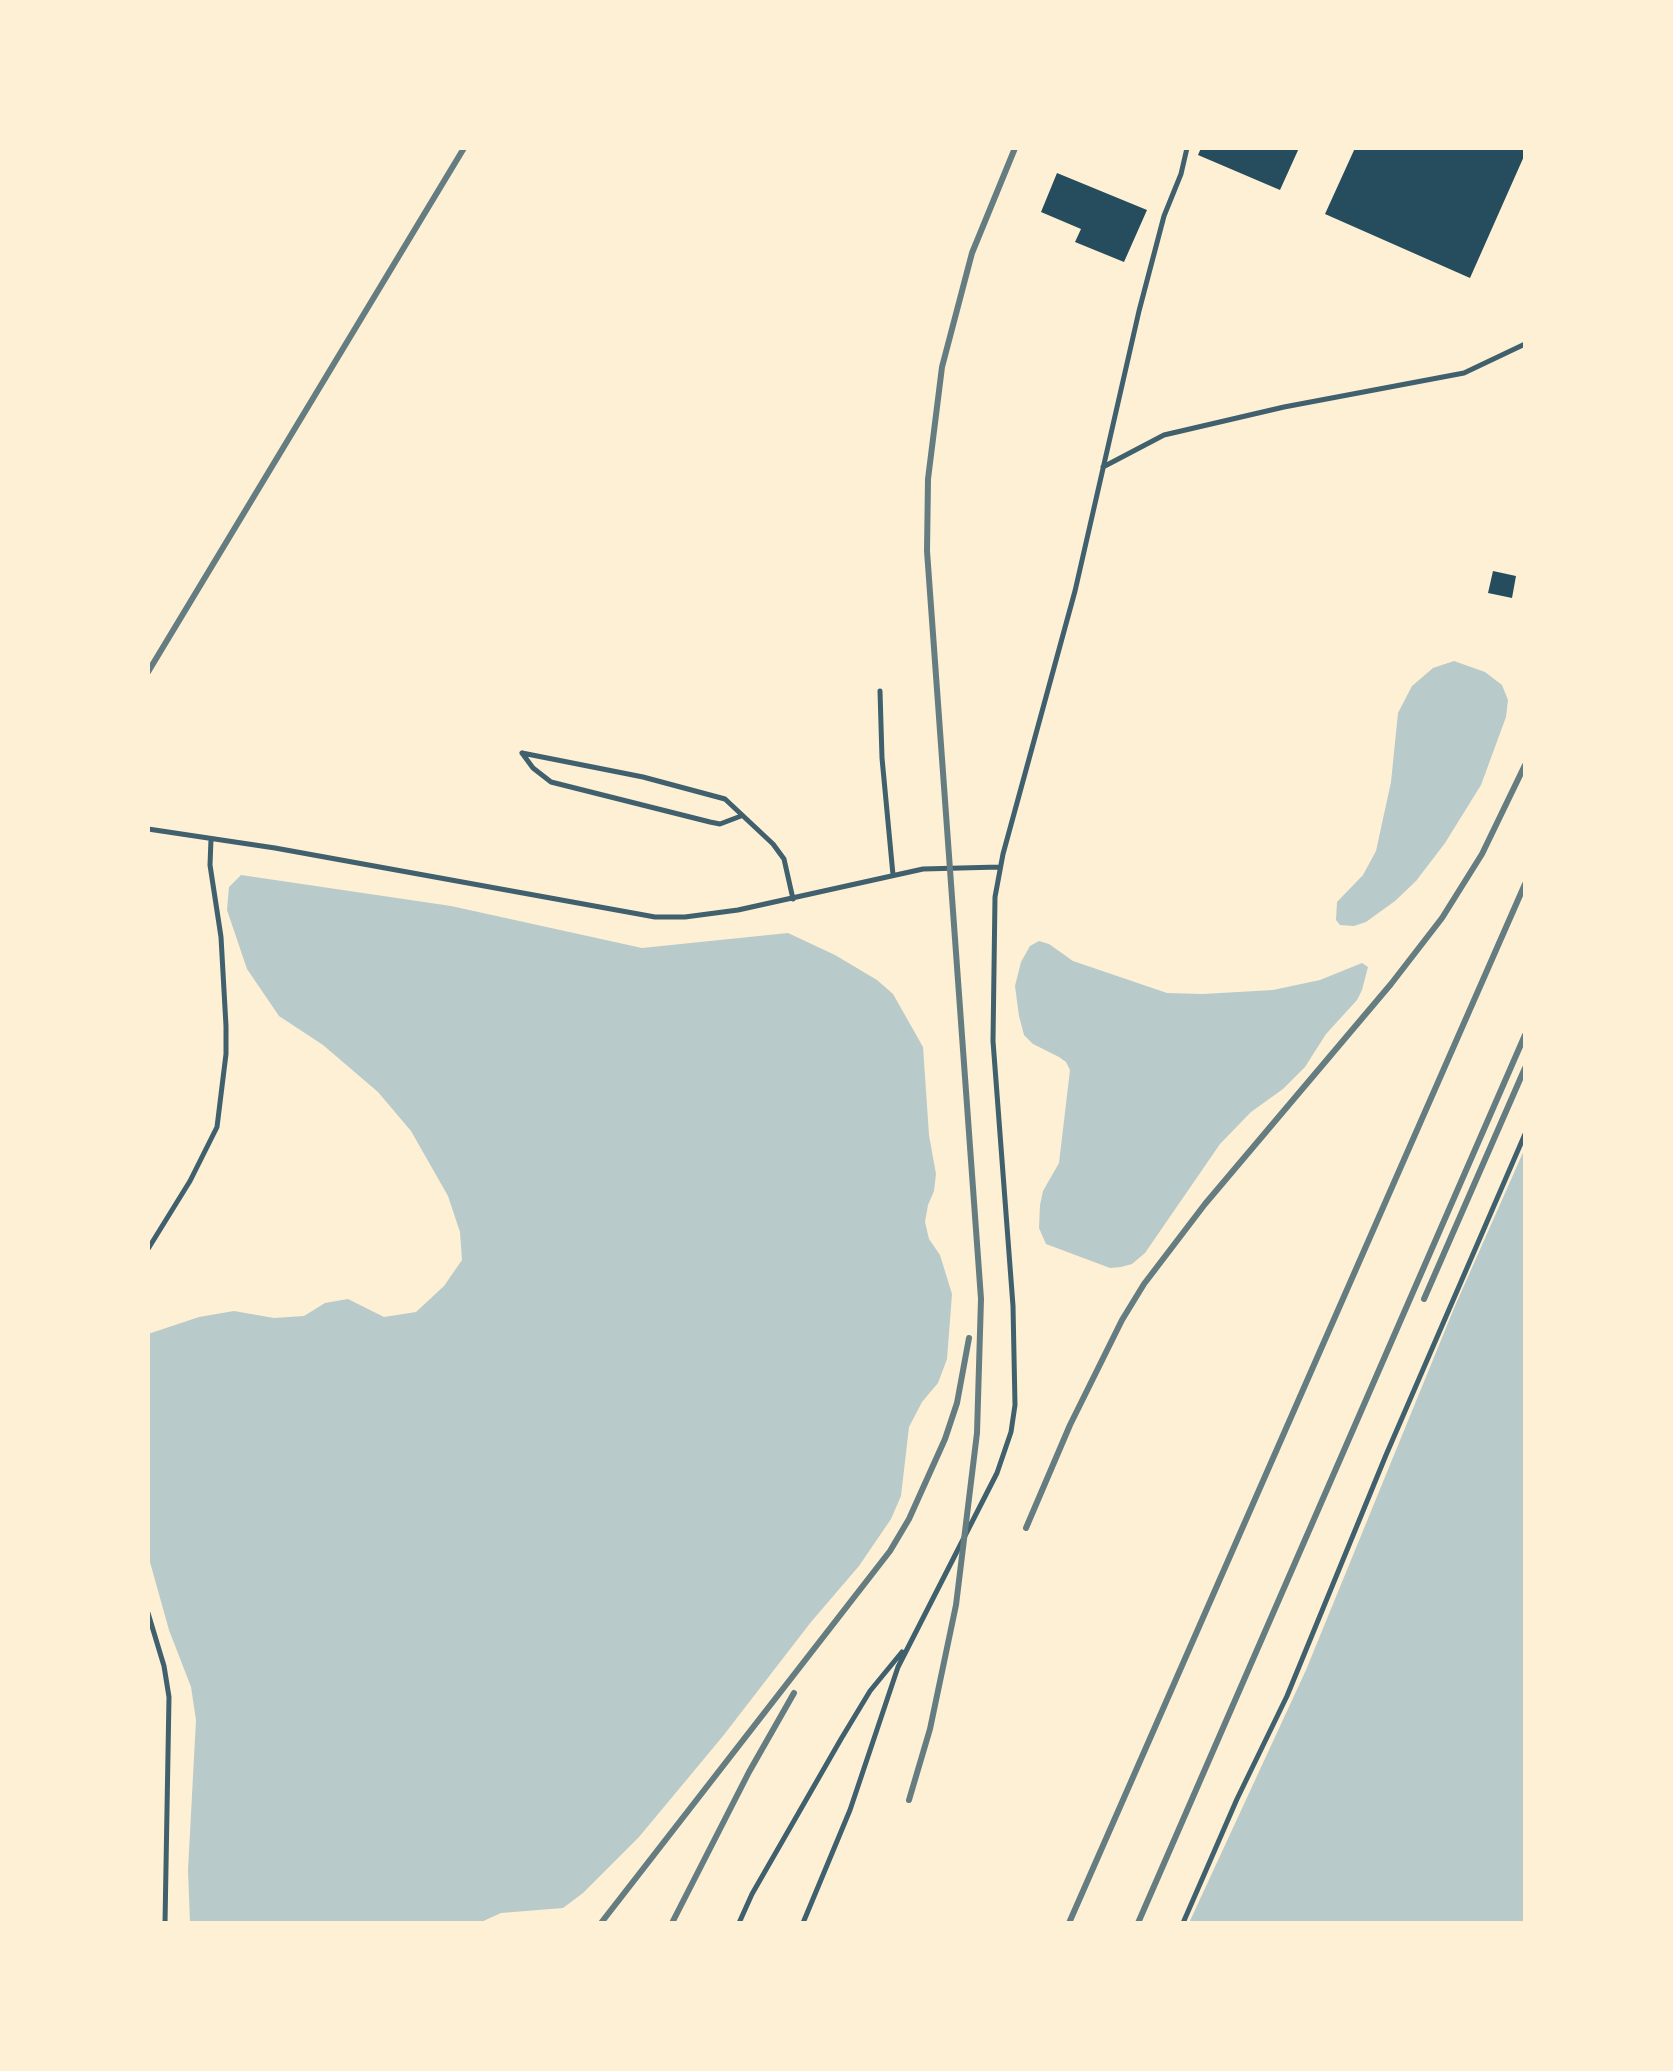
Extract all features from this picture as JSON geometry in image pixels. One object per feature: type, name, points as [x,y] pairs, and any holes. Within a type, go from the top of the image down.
[{"type":"lane","points":[[803,1923],[850,1810],[908,1645],[997,1473],[1011,1432],[1015,1405],[1013,1306],[993,1041],[995,897],[999,867],[1075,591],[1164,216],[1181,174],[1187,148]]},
{"type":"lane","points":[[1102,467],[1164,435],[1284,407],[1464,373],[1525,344]]},
{"type":"lane","points":[[880,691],[882,758],[893,875]]},
{"type":"lane","points":[[741,816],[720,824],[551,782],[533,768],[522,753],[643,777],[725,799],[773,844],[784,859],[793,899]]},
{"type":"lane","points":[[148,829],[655,917],[710,914],[793,899],[893,875],[949,867],[999,867]]},
{"type":"lane","points":[[148,1249],[151,1239],[190,1181],[217,1127],[226,1054],[226,1026],[221,937],[210,865],[211,839]]},
{"type":"lane","points":[[1183,1923],[1237,1799],[1287,1696],[1392,1441],[1525,1134]]},
{"type":"lane","points":[[148,1613],[164,1666],[169,1697],[165,1923]]},
{"type":"lane","points":[[739,1923],[752,1894],[848,1727],[870,1691],[908,1645]]},
{"type":"shaded area","points":[[1454,661],[1485,672],[1502,685],[1508,700],[1506,717],[1481,785],[1445,843],[1416,881],[1366,922],[1354,926],[1340,925],[1336,920],[1337,902],[1363,875],[1376,851],[1391,782],[1398,713],[1412,686],[1433,668]]},
{"type":"shaded area","points":[[241,875],[451,906],[642,948],[788,933],[835,955],[877,980],[893,994],[923,1047],[929,1135],[936,1174],[925,1222],[929,1239],[940,1255],[952,1294],[947,1359],[938,1383],[922,1402],[909,1427],[901,1496],[891,1519],[859,1566],[811,1622],[723,1736],[639,1837],[583,1893],[563,1908],[501,1913],[479,1923],[190,1923],[188,1870],[196,1720],[191,1687],[169,1630],[148,1555],[148,1334],[199,1317],[234,1311],[274,1318],[304,1316],[325,1303],[348,1299],[384,1317],[416,1312],[444,1286],[462,1260],[460,1232],[448,1196],[411,1131],[378,1092],[323,1045],[279,1016],[247,969],[227,910],[229,887]]},
{"type":"shaded area","points":[[1039,941],[1049,944],[1073,961],[1167,993],[1273,990],[1320,980],[1362,963],[1368,967],[1357,1000],[1326,1034],[1305,1067],[1283,1089],[1251,1112],[1220,1144],[1145,1253],[1132,1264],[1121,1267],[1110,1268],[1046,1244],[1039,1228],[1043,1191],[1059,1163],[1070,1070],[1066,1062],[1033,1044],[1024,1035],[1019,1016],[1015,986],[1021,962],[1030,946]]},
{"type":"shaded area","points":[[1525,1148],[1525,1923],[1189,1923],[1306,1670],[1455,1306]]},
{"type":"building","points":[[1201,148],[1299,148],[1280,190],[1198,155]]},
{"type":"building","points":[[1355,148],[1525,148],[1470,278],[1325,214]]},
{"type":"building","points":[[1057,173],[1147,210],[1124,262],[1075,242],[1081,229],[1041,212]]},
{"type":"building","points":[[1493,571],[1516,576],[1512,598],[1488,593]]},
{"type":"railway","points":[[148,672],[464,148]]},
{"type":"railway","points":[[909,1800],[930,1729],[956,1605],[977,1433],[981,1299],[927,551],[928,479],[942,367],[972,253],[1015,148]]},
{"type":"railway","points":[[1026,1528],[1070,1425],[1122,1320],[1144,1284],[1205,1204],[1391,984],[1442,918],[1482,854],[1525,765]]},
{"type":"railway","points":[[1069,1923],[1525,884]]},
{"type":"railway","points":[[1138,1923],[1525,1035]]},
{"type":"railway","points":[[1424,1299],[1525,1068]]},
{"type":"railway","points":[[601,1923],[890,1551],[909,1519],[945,1439],[957,1403],[969,1338]]},
{"type":"railway","points":[[672,1923],[749,1772],[794,1693]]}]
